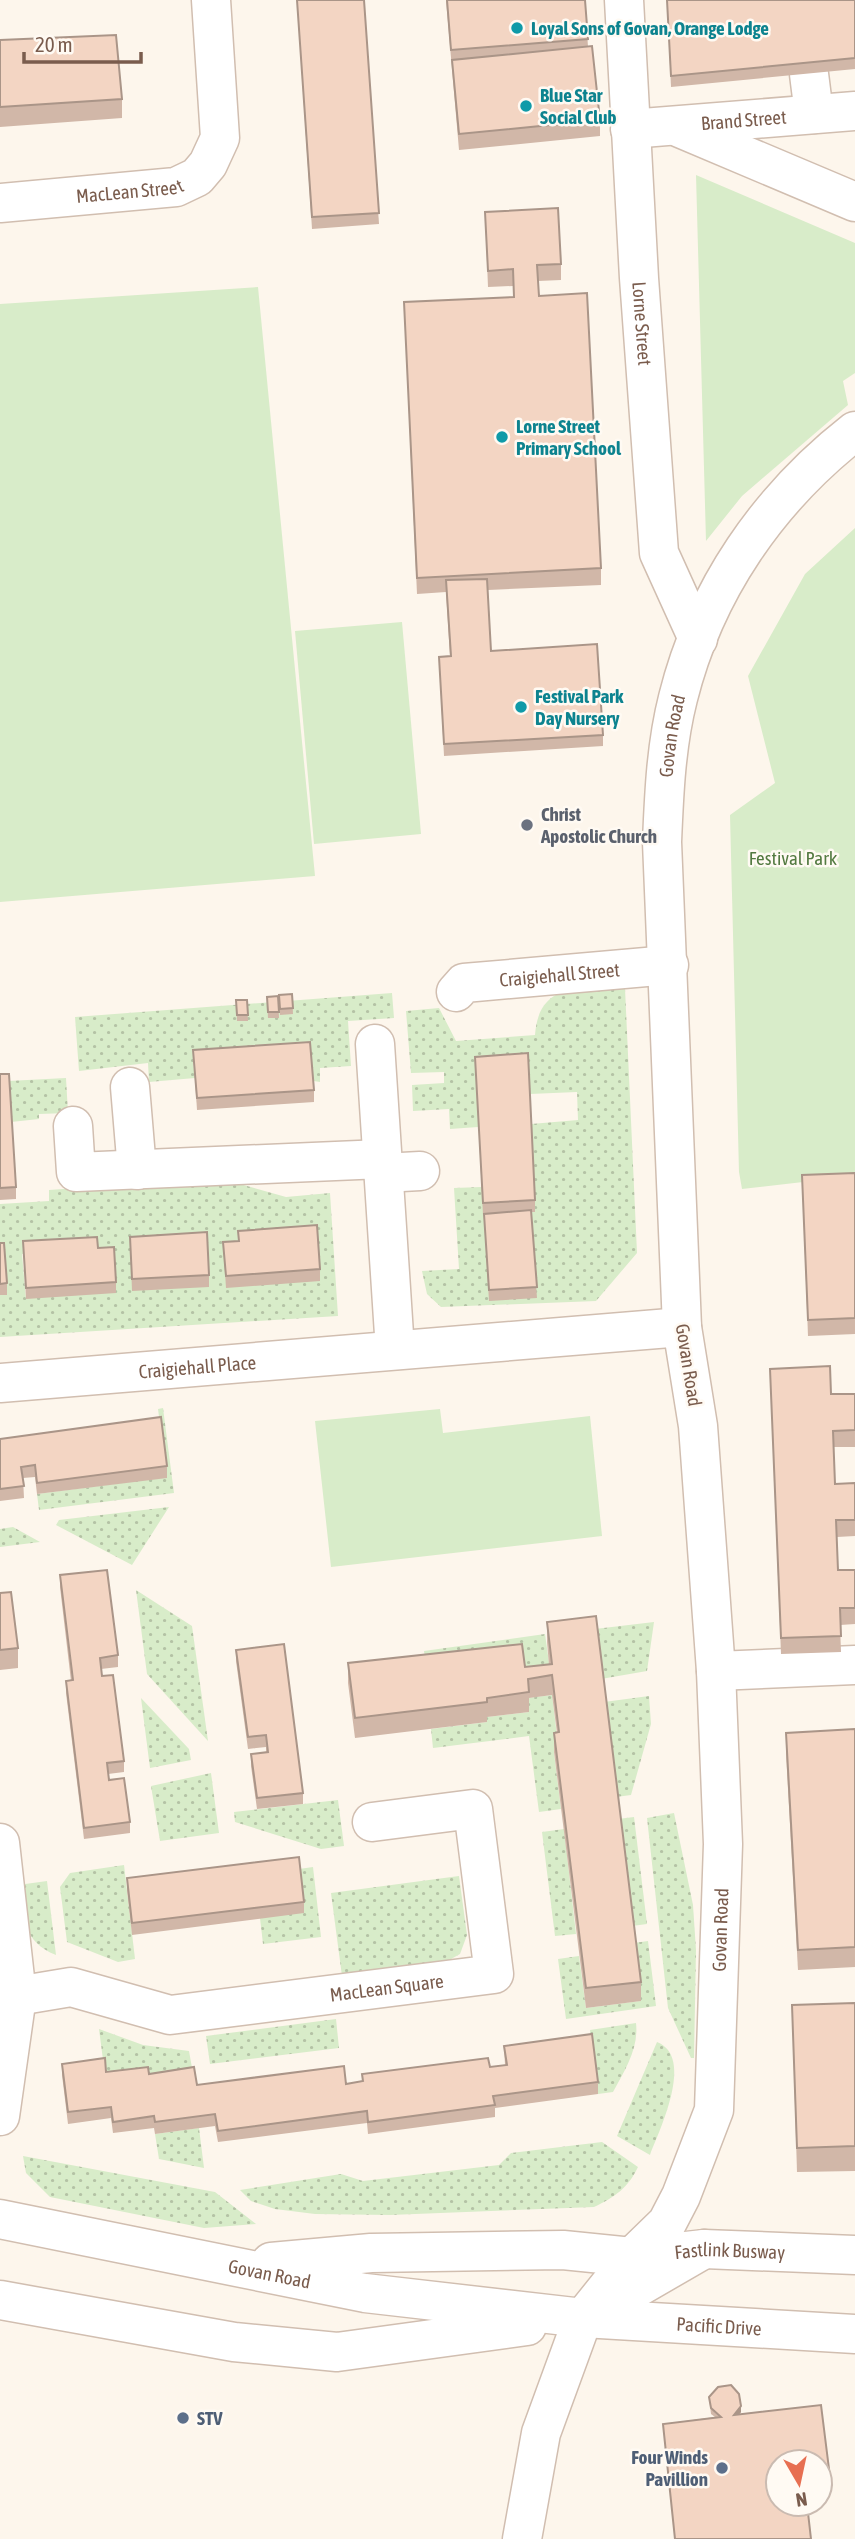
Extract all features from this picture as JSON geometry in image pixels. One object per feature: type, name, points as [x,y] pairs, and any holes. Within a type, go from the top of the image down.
[{"type":"street","name":"MacLean Street","points":[[0,203],[176,187],[197,177],[208,164],[220,138],[211,0]]},
{"type":"street","name":"Lorne Street","points":[[624,0],[630,129],[659,553],[698,639]]},
{"type":"street","points":[[809,74],[814,114]]},
{"type":"street","name":"Brand Street","points":[[630,129],[855,111]]},
{"type":"street","points":[[676,126],[855,202]]},
{"type":"street","name":"Govan Road","points":[[0,2219],[365,2294],[583,2318],[632,2257],[667,2222],[681,2196],[714,2110],[723,1844],[716,1671],[698,1426],[682,1327],[662,842],[665,775],[678,698],[698,639],[733,564],[782,496],[814,463],[855,431]]},
{"type":"street","name":"Craigiehall Street","points":[[456,992],[464,983],[515,995],[669,965]]},
{"type":"street","points":[[375,1044],[395,1168],[395,1350]]},
{"type":"street","points":[[130,1087],[137,1170]]},
{"type":"street","points":[[73,1126],[76,1172],[395,1168]]},
{"type":"street","name":"Craigiehall Place","points":[[0,1382],[682,1327]]},
{"type":"street","points":[[716,1671],[855,1665]]},
{"type":"street","name":"MacLean Square","points":[[17,1996],[71,1987],[170,2015],[494,1974],[474,1809],[372,1822]]},
{"type":"street","points":[[0,1843],[17,1996],[0,2116]]},
{"type":"street","points":[[226,2266],[372,2253],[563,2250],[632,2257],[704,2249]]},
{"type":"street","name":"Fastlink Busway","points":[[583,2318],[704,2249],[855,2255]]},
{"type":"street","points":[[0,2300],[234,2342],[337,2352],[583,2318],[541,2433],[522,2539]]},
{"type":"street","name":"Pacific Drive","points":[[583,2318],[855,2334]]},
{"type":"green space","points":[[696,175],[855,243],[855,373],[843,381],[848,405],[742,496],[706,541]]},
{"type":"green space","points":[[258,287],[315,876],[0,902],[0,304]]},
{"type":"green space","name":"Festival Park","points":[[855,528],[855,1176],[742,1189],[739,1172],[730,815],[775,783],[748,676],[805,574]]},
{"type":"green space","points":[[402,622],[421,834],[314,844],[295,631]]},
{"type":"green space","points":[[625,988],[637,1253],[596,1301],[441,1307],[427,1294],[422,1271],[459,1269],[454,1188],[481,1187],[531,1124],[578,1120],[577,1092],[530,1094],[478,1127],[450,1129],[449,1109],[413,1111],[412,1085],[444,1083],[444,1072],[411,1073],[406,1011],[439,1008],[456,1041],[535,1035],[538,1017],[554,996],[579,989]]},
{"type":"green space","points":[[392,993],[394,1018],[348,1021],[351,1066],[320,1068],[320,1082],[193,1062],[195,1078],[149,1082],[148,1063],[79,1071],[75,1017]]},
{"type":"green space","points":[[66,1078],[68,1113],[39,1114],[39,1119],[11,1122],[8,1081]]},
{"type":"green space","points":[[219,1178],[286,1197],[330,1193],[338,1316],[0,1337],[0,1295],[7,1294],[0,1255],[0,1204],[49,1201],[49,1190]],"holes":[[[97,1248],[26,1299],[22,1254]]]},
{"type":"green space","points":[[163,1408],[174,1493],[39,1510],[37,1494],[167,1477],[158,1409]]},
{"type":"green space","points":[[440,1409],[443,1433],[590,1416],[602,1536],[331,1567],[315,1421]]},
{"type":"green space","points":[[169,1507],[132,1565],[56,1525],[59,1520]]},
{"type":"green space","points":[[13,1527],[40,1542],[0,1547],[0,1529]]},
{"type":"green space","points":[[136,1590],[192,1626],[208,1741],[147,1674]]},
{"type":"green space","points":[[654,1622],[647,1671],[601,1679],[595,1629]]},
{"type":"green space","points":[[545,1634],[552,1684],[427,1673],[424,1651]]},
{"type":"green space","points":[[552,1695],[559,1752],[554,1753],[561,1809],[539,1812],[529,1736],[433,1748],[431,1729],[487,1722],[487,1717],[529,1712],[528,1698]]},
{"type":"green space","points":[[649,1696],[651,1724],[631,1795],[616,1797],[604,1702]]},
{"type":"green space","points":[[141,1698],[189,1749],[191,1760],[150,1768]]},
{"type":"green space","points":[[211,1773],[219,1833],[160,1841],[151,1786]]},
{"type":"green space","points":[[338,1800],[344,1846],[321,1849],[235,1822],[234,1812]]},
{"type":"green space","points":[[674,1813],[693,1905],[696,1950],[694,2058],[691,2058],[668,2008],[647,1818]]},
{"type":"green space","points":[[634,1817],[647,1924],[632,1926],[618,1819]]},
{"type":"green space","points":[[564,1829],[576,1934],[555,1936],[542,1832]]},
{"type":"green space","points":[[124,1865],[135,1959],[118,1962],[67,1942],[60,1887],[70,1873]]},
{"type":"green space","points":[[313,1867],[321,1937],[263,1944],[260,1918],[299,1869]]},
{"type":"green space","points":[[459,1876],[467,1935],[460,1954],[444,1963],[342,1976],[331,1893]]},
{"type":"green space","points":[[47,1881],[56,1955],[45,1950],[31,1936],[24,1918],[18,1885]]},
{"type":"green space","points":[[648,1941],[656,2006],[566,2019],[558,1959],[579,1956],[586,2008],[640,2001],[634,1943]]},
{"type":"green space","points":[[336,2019],[339,2048],[210,2064],[206,2036]]},
{"type":"green space","points":[[636,2023],[630,2059],[613,2092],[598,2094],[590,2030]]},
{"type":"green space","points":[[99,2029],[143,2045],[189,2051],[194,2079],[106,2083]]},
{"type":"green space","points":[[657,2042],[668,2050],[673,2062],[674,2077],[667,2112],[650,2155],[617,2136]]},
{"type":"green space","points":[[199,2128],[204,2168],[159,2159],[155,2134]]},
{"type":"green space","points":[[602,2142],[638,2167],[620,2191],[594,2207],[390,2215],[315,2214],[275,2209],[251,2201],[240,2190],[341,2174],[363,2181],[499,2165],[511,2153]]},
{"type":"green space","points":[[23,2156],[215,2192],[256,2224],[204,2228],[50,2197],[26,2173]]},
{"type":"building","points":[[297,0],[364,0],[379,213],[312,217]]},
{"type":"building","name":"Loyal Sons of Govan, Orange Lodge","points":[[447,0],[585,0],[588,39],[451,50]]},
{"type":"building","points":[[667,0],[855,0],[855,58],[671,76]]},
{"type":"building","points":[[116,35],[122,99],[0,107],[0,40]]},
{"type":"building","name":"Blue Star Social Club","points":[[592,46],[600,120],[459,134],[452,60]]},
{"type":"building","name":"Lorne Street Primary School","points":[[558,208],[561,264],[537,265],[539,296],[587,293],[601,568],[417,578],[404,302],[514,297],[513,269],[488,271],[485,212]]},
{"type":"building","name":"Festival Park Day Nursery","points":[[487,579],[491,651],[597,644],[603,735],[444,744],[439,657],[451,656],[446,580]]},
{"type":"building","points":[[292,994],[293,1008],[280,1009],[279,995]]},
{"type":"building","points":[[278,996],[279,1012],[268,1012],[267,997]]},
{"type":"building","points":[[236,1000],[247,1000],[248,1015],[237,1015]]},
{"type":"building","points":[[310,1042],[314,1090],[197,1098],[193,1050]]},
{"type":"building","points":[[528,1053],[535,1200],[483,1203],[475,1057]]},
{"type":"building","points":[[0,1074],[9,1074],[16,1187],[0,1188]]},
{"type":"building","points":[[855,1173],[855,1318],[808,1320],[802,1175]]},
{"type":"building","points":[[531,1210],[537,1287],[489,1290],[484,1214]]},
{"type":"building","points":[[317,1225],[320,1269],[226,1276],[223,1242],[239,1241],[238,1231]]},
{"type":"building","points":[[207,1232],[209,1275],[132,1279],[130,1237]]},
{"type":"building","points":[[97,1237],[98,1248],[114,1247],[116,1282],[26,1288],[23,1241]]},
{"type":"building","points":[[0,1243],[4,1243],[7,1283],[0,1284]]},
{"type":"building","points":[[830,1366],[831,1394],[855,1394],[855,1430],[833,1431],[835,1484],[855,1483],[855,1520],[836,1520],[838,1570],[855,1570],[855,1608],[840,1608],[841,1636],[781,1638],[770,1369]]},
{"type":"building","points":[[161,1417],[167,1466],[37,1483],[35,1465],[21,1467],[24,1486],[0,1489],[0,1439]]},
{"type":"building","points":[[107,1570],[118,1655],[100,1658],[102,1676],[113,1675],[124,1761],[107,1763],[109,1780],[124,1778],[130,1822],[84,1828],[66,1681],[73,1680],[60,1575]]},
{"type":"building","points":[[11,1592],[18,1648],[0,1650],[0,1593]]},
{"type":"building","points":[[596,1616],[641,1982],[586,1988],[554,1733],[559,1732],[552,1675],[528,1679],[529,1692],[487,1698],[487,1702],[355,1718],[348,1663],[522,1644],[525,1667],[552,1664],[547,1622]]},
{"type":"building","points":[[284,1644],[303,1793],[257,1798],[251,1754],[268,1752],[266,1735],[248,1737],[236,1650]]},
{"type":"building","points":[[855,1729],[855,1947],[798,1950],[786,1733]]},
{"type":"building","points":[[299,1857],[304,1902],[132,1923],[127,1878]]},
{"type":"building","points":[[855,2003],[855,2146],[797,2148],[792,2005]]},
{"type":"building","points":[[592,2034],[598,2082],[493,2096],[495,2105],[368,2122],[367,2111],[218,2131],[215,2114],[155,2122],[154,2116],[113,2122],[111,2107],[68,2112],[62,2064],[105,2058],[106,2072],[148,2067],[149,2074],[194,2067],[197,2085],[344,2066],[346,2084],[363,2081],[362,2074],[488,2058],[490,2067],[507,2065],[504,2046]]},
{"type":"building","name":"Four Winds Pavillion","points":[[731,2385],[739,2394],[741,2406],[734,2415],[821,2405],[826,2448],[764,2448],[764,2518],[809,2518],[811,2539],[675,2539],[663,2424],[721,2417],[711,2408],[709,2397],[718,2387]]},
{"type":"place","name":"Loyal Sons of Govan, Orange Lodge","points":[[517,28]]},
{"type":"place","name":"Blue Star Social Club","points":[[526,106]]},
{"type":"place","name":"Lorne Street Primary School","points":[[502,437]]},
{"type":"place","name":"Festival Park Day Nursery","points":[[521,707]]},
{"type":"place","name":"Christ Apostolic Church","points":[[527,825]]},
{"type":"place","name":"STV","points":[[183,2418]]},
{"type":"place","name":"Four Winds Pavillion","points":[[722,2468]]}]
